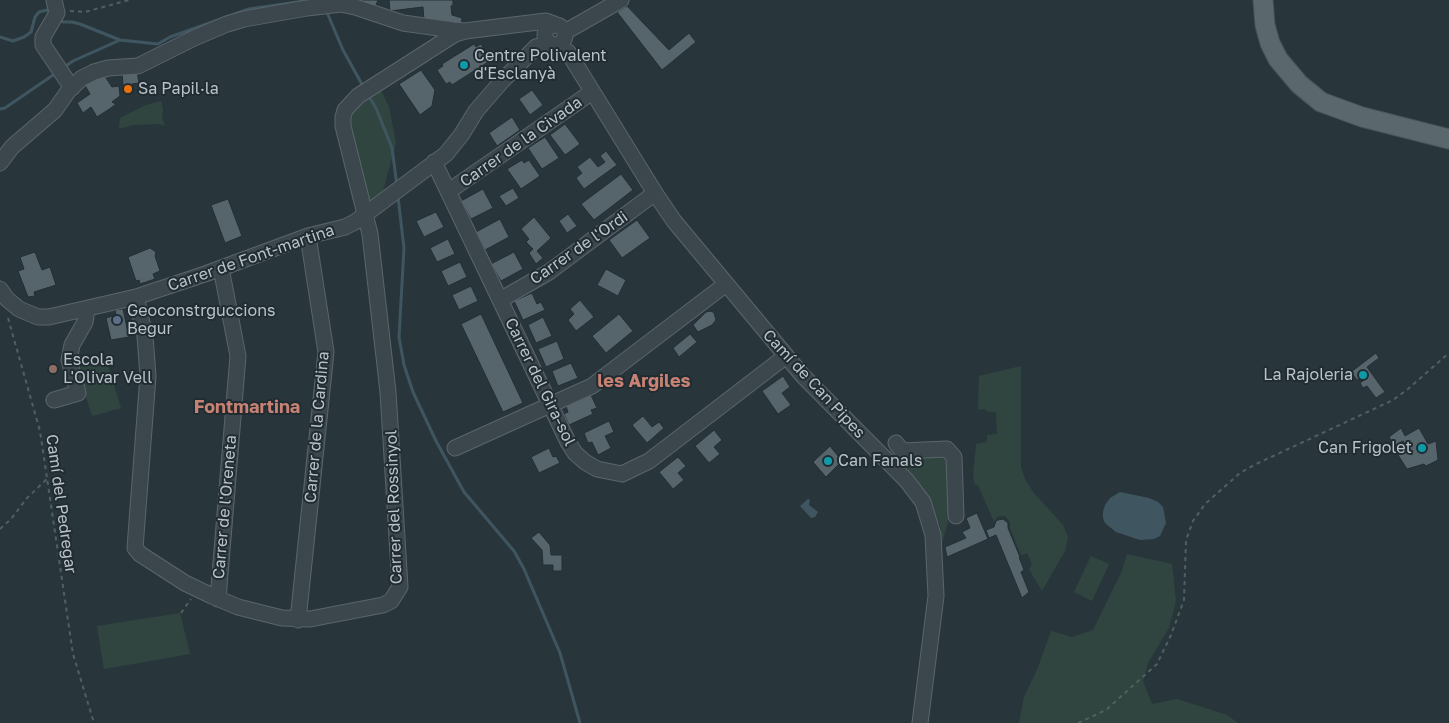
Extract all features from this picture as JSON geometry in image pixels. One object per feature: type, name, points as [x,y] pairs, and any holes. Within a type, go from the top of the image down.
[{"type":"main road","points":[[1265,0],[1269,23],[1282,54],[1303,80],[1324,98],[1361,111],[1449,135]]},
{"type":"main road","points":[[1265,0],[1265,25],[1270,43],[1278,59],[1298,84],[1321,102],[1362,117],[1449,139]]},
{"type":"street","name":"Carrer de Font-martina","points":[[0,289],[7,299],[19,309],[38,317],[49,317],[136,297],[308,236],[345,227],[378,206],[446,154],[476,111],[536,47],[559,44],[563,41],[562,29],[590,17],[621,0]]},
{"type":"street","points":[[0,163],[12,146],[55,110],[82,78],[108,68],[138,66],[227,24],[265,14],[342,4],[395,21],[465,31]]},
{"type":"street","points":[[55,11],[42,37],[43,45],[72,88]]},
{"type":"street","points":[[439,44],[455,34],[465,31],[546,21],[562,29]]},
{"type":"street","points":[[429,27],[442,33],[444,38],[439,44]]},
{"type":"street","name":"Camí de Can Pipes","points":[[562,29],[568,52],[674,221],[803,376],[916,491],[923,502],[930,519],[935,549],[936,596],[920,723]]},
{"type":"street","name":"Carrer del Rossinyol","points":[[136,297],[145,336],[148,376],[135,548],[140,554],[185,583],[218,599],[238,607],[282,618],[310,619],[391,601],[400,587],[388,392],[370,234],[343,126],[345,110],[366,91],[439,44]]},
{"type":"street","points":[[552,44],[568,52]]},
{"type":"street","name":"Carrer de la Civada","points":[[449,191],[592,92]]},
{"type":"street","name":"Carrer del Gira-sol","points":[[434,162],[568,442],[575,453],[597,469],[622,474],[649,460],[786,356]]},
{"type":"street","name":"Carrer de l'Ordi","points":[[500,300],[549,272],[655,193]]},
{"type":"street","name":"Carrer de la Cardina","points":[[298,620],[326,352],[308,236]]},
{"type":"street","name":"Carrer de l'Oreneta","points":[[218,599],[238,356],[221,268]]},
{"type":"street","points":[[454,448],[592,386],[726,284]]},
{"type":"street","points":[[54,400],[78,393],[69,360],[72,345],[85,322],[85,308]]},
{"type":"street","points":[[896,443],[902,451],[947,449],[954,457],[956,516]]},
{"type":"path","points":[[55,11],[86,12],[129,0]]},
{"type":"path","name":"Camí del Pedregar","points":[[8,316],[40,431],[73,654],[94,723]]},
{"type":"path","points":[[1078,723],[1106,710],[1157,664],[1171,635],[1184,600],[1186,540],[1193,521],[1206,504],[1240,473],[1393,400],[1449,353]]},
{"type":"path","points":[[0,529],[11,519],[27,498],[48,479]]},
{"type":"path","points":[[181,613],[198,589]]},
{"type":"green space","points":[[380,88],[389,107],[396,143],[382,195],[371,200],[368,199],[349,133],[350,115],[353,106]]},
{"type":"green space","points":[[161,101],[162,117],[165,126],[160,124],[133,125],[119,129],[120,118],[146,105]]},
{"type":"green space","points":[[106,359],[121,408],[92,416],[77,368]]},
{"type":"green space","points":[[1021,366],[1021,467],[1025,479],[1033,492],[1063,525],[1068,537],[1065,551],[1042,591],[1029,569],[1032,564],[1027,553],[1021,555],[1010,528],[1010,522],[1005,516],[1000,516],[994,522],[978,485],[975,485],[973,476],[976,444],[987,442],[987,435],[997,434],[996,412],[989,412],[984,409],[978,410],[979,376]]},
{"type":"green space","points":[[894,448],[944,453],[950,460],[953,504],[942,543],[940,526],[925,490],[905,467],[886,451]]},
{"type":"green space","points":[[1127,554],[1172,564],[1176,601],[1169,628],[1148,663],[1143,681],[1152,704],[1177,699],[1227,715],[1238,723],[1019,723],[1024,697],[1037,670],[1051,631],[1072,637],[1093,630],[1121,573]]},
{"type":"green space","points":[[1091,556],[1109,564],[1092,601],[1074,592]]},
{"type":"green space","points":[[180,613],[190,654],[104,669],[97,626]]},
{"type":"water","points":[[1120,492],[1149,498],[1158,502],[1163,507],[1166,523],[1160,536],[1154,539],[1140,540],[1116,532],[1105,523],[1103,512],[1105,505],[1110,498]]},
{"type":"water","points":[[808,499],[810,500],[809,505],[818,512],[815,517],[811,518],[800,506]]},
{"type":"building","points":[[351,0],[378,0],[374,10]]},
{"type":"building","points":[[389,0],[453,0],[453,5],[451,6],[452,15],[462,18],[461,26],[424,20],[423,7],[390,11]]},
{"type":"building","points":[[627,6],[669,50],[689,33],[696,42],[662,70],[617,12]]},
{"type":"building","name":"Centre Polivalent d'Esclanyà","points":[[474,44],[476,47],[481,44],[488,56],[485,58],[488,62],[452,85],[450,82],[446,84],[437,70],[443,66],[442,64]]},
{"type":"building","points":[[421,70],[435,90],[432,106],[420,115],[399,84]]},
{"type":"building","points":[[137,71],[139,83],[132,84],[133,93],[124,95],[122,73]]},
{"type":"building","points":[[104,75],[112,87],[119,86],[120,96],[112,102],[116,104],[97,117],[91,107],[83,113],[77,103],[90,94],[83,82]]},
{"type":"building","points":[[532,90],[543,105],[530,115],[519,99]]},
{"type":"building","points":[[512,117],[520,130],[497,146],[489,133]]},
{"type":"building","points":[[565,124],[580,144],[565,155],[550,135]]},
{"type":"building","points":[[545,137],[559,158],[542,169],[528,148]]},
{"type":"building","points":[[606,151],[617,165],[584,189],[576,178],[582,173],[577,167],[590,157],[598,167],[605,162],[600,156]]},
{"type":"building","points":[[522,160],[524,163],[529,160],[540,176],[521,189],[507,169]]},
{"type":"building","points":[[621,174],[633,190],[594,220],[581,204]]},
{"type":"building","points":[[513,188],[519,198],[506,206],[499,196]]},
{"type":"building","points":[[483,189],[493,208],[471,219],[461,201]]},
{"type":"building","points":[[228,199],[242,236],[225,243],[211,205]]},
{"type":"building","points":[[436,212],[444,227],[424,237],[416,221]]},
{"type":"building","points":[[568,214],[577,226],[567,233],[559,221]]},
{"type":"building","points":[[534,217],[551,238],[537,251],[543,258],[536,264],[529,253],[533,249],[526,242],[529,239],[521,229]]},
{"type":"building","points":[[500,219],[509,237],[485,250],[476,232]]},
{"type":"building","points":[[637,220],[650,238],[622,258],[609,240]]},
{"type":"building","points":[[448,239],[455,254],[437,262],[430,248]]},
{"type":"building","points":[[150,248],[156,252],[155,256],[160,271],[153,274],[155,279],[140,284],[139,280],[136,281],[128,257]]},
{"type":"building","points":[[35,252],[42,270],[50,267],[56,285],[34,292],[35,296],[28,297],[18,271],[24,269],[20,257]]},
{"type":"building","points":[[514,252],[523,269],[501,281],[491,264]]},
{"type":"building","points":[[460,262],[467,277],[448,286],[441,271]]},
{"type":"building","points":[[606,269],[626,280],[618,296],[597,285]]},
{"type":"building","points":[[471,286],[478,301],[459,310],[452,295]]},
{"type":"building","points":[[532,293],[537,304],[541,302],[545,310],[523,320],[514,301]]},
{"type":"building","points":[[580,300],[594,317],[576,331],[568,320],[574,314],[570,309]]},
{"type":"building","points":[[123,309],[129,337],[111,340],[106,318],[116,315],[115,310]]},
{"type":"building","points":[[711,311],[714,313],[716,320],[712,325],[698,332],[693,325],[706,312]]},
{"type":"building","points":[[481,314],[523,403],[503,412],[461,324]]},
{"type":"building","points":[[619,314],[633,331],[606,353],[592,336]]},
{"type":"building","points":[[543,317],[552,336],[536,343],[528,325]]},
{"type":"building","points":[[690,334],[697,342],[679,357],[673,348]]},
{"type":"building","points":[[557,341],[564,359],[546,367],[538,349]]},
{"type":"building","name":"La Rajoleria","points":[[1376,353],[1379,358],[1367,367],[1385,392],[1376,398],[1367,386],[1363,388],[1360,383],[1363,381],[1362,379],[1357,380],[1351,372]]},
{"type":"building","points":[[571,363],[578,378],[558,386],[552,371]]},
{"type":"building","points":[[783,376],[790,387],[782,393],[791,405],[778,414],[762,391]]},
{"type":"building","points":[[591,395],[597,408],[591,410],[593,414],[569,425],[564,414],[568,412],[566,406]]},
{"type":"building","points":[[643,416],[652,427],[659,422],[664,428],[647,443],[632,425]]},
{"type":"building","points":[[609,421],[614,432],[605,436],[611,448],[598,455],[592,442],[588,443],[584,433]]},
{"type":"building","name":"Can Frigolet","points":[[1401,428],[1405,436],[1419,428],[1428,444],[1436,441],[1438,460],[1426,466],[1424,464],[1407,469],[1398,455],[1408,450],[1403,441],[1394,446],[1389,437]]},
{"type":"building","points":[[714,430],[722,440],[714,447],[720,454],[709,463],[695,446]]},
{"type":"building","name":"Can Fanals","points":[[830,446],[842,461],[826,477],[813,462]]},
{"type":"building","points":[[549,448],[553,457],[556,456],[560,463],[539,473],[531,457]]},
{"type":"building","points":[[678,457],[686,466],[678,473],[684,480],[673,489],[659,472]]},
{"type":"building","points":[[977,513],[988,539],[947,557],[945,547],[966,538],[962,532],[970,528],[966,518]]},
{"type":"building","points":[[1003,519],[1008,523],[1008,528],[1024,570],[1021,572],[1029,592],[1022,598],[996,535],[989,538],[986,530],[994,527],[996,521]]},
{"type":"building","points":[[539,532],[550,545],[551,555],[562,555],[562,571],[553,571],[553,565],[543,565],[542,550],[531,538]]},
{"type":"waterway","points":[[58,18],[63,22],[80,24],[120,40],[158,44],[170,37],[249,9],[304,1]]},
{"type":"waterway","points":[[0,37],[13,41],[24,37],[31,32],[35,17],[39,12],[47,10],[51,13]]},
{"type":"waterway","points":[[326,10],[343,50],[364,88]]},
{"type":"waterway","points":[[63,68],[73,61],[120,40]]},
{"type":"waterway","points":[[0,109],[5,108],[56,73]]},
{"type":"waterway","points":[[368,95],[376,108],[392,148],[397,186]]},
{"type":"waterway","points":[[398,197],[404,248],[399,337],[404,365],[413,392],[436,441],[464,492],[514,551],[524,569],[560,653],[580,723]]},
{"type":"place","name":"Centre Polivalent d'Esclanyà","points":[[464,65]]},
{"type":"place","name":"Sa Papil·la","points":[[128,89]]},
{"type":"place","name":"Geoconstrguccions Begur","points":[[117,320]]},
{"type":"place","name":"Escola L'Olivar Vell","points":[[53,369]]},
{"type":"place","name":"La Rajoleria","points":[[1363,375]]},
{"type":"place","name":"Can Frigolet","points":[[1422,448]]},
{"type":"place","name":"Can Fanals","points":[[828,461]]},
{"type":"district","name":"les Argiles","points":[[644,381]]},
{"type":"district","name":"Fontmartina","points":[[247,407]]}]
